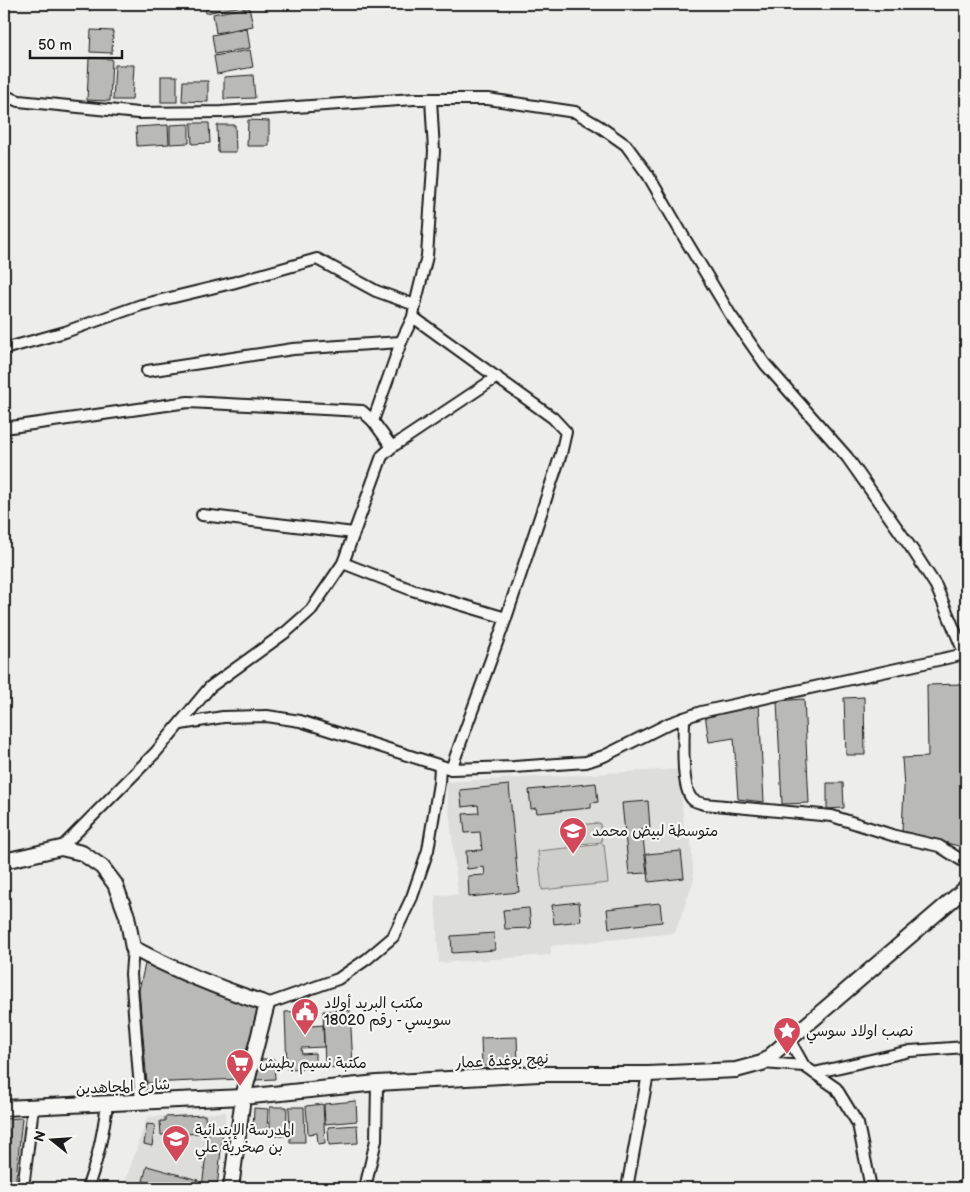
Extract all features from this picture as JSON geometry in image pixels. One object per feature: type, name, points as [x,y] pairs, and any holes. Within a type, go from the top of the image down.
[{"type":"main road","points":[[4,861],[61,848],[82,853],[102,867],[115,884],[127,916],[133,948],[161,963],[267,1004],[243,1097],[231,1188]]},
{"type":"main road","points":[[762,1063],[964,893]]},
{"type":"main road","name":"نهج بوغدة عمار","points":[[243,1097],[376,1083],[539,1074],[648,1074],[736,1070],[762,1063]]},
{"type":"main road","name":"شارع المجاهدين","points":[[4,1108],[243,1097]]},
{"type":"street","points":[[4,96],[19,101],[138,113],[221,112],[414,98],[488,99],[575,112],[626,145],[648,175],[681,234],[730,314],[765,364],[847,457],[914,552],[936,586],[966,656],[700,712],[670,723],[604,756],[586,762],[514,767],[446,768],[300,720],[266,716],[223,717],[181,724]]},
{"type":"street","points":[[373,421],[401,342],[413,317],[427,256],[434,151],[430,99]]},
{"type":"street","points":[[4,349],[65,332],[141,305],[232,283],[317,259],[376,291],[415,305]]},
{"type":"street","points":[[267,1004],[338,979],[367,959],[393,937],[412,896],[428,850],[439,783],[506,618],[561,454],[566,432],[552,418],[498,377],[482,368],[413,317]]},
{"type":"street","points":[[147,371],[293,348],[401,342]]},
{"type":"street","points":[[61,848],[127,783],[181,724],[210,687],[286,632],[311,610],[343,563],[382,456],[392,447],[498,377]]},
{"type":"street","points":[[4,428],[188,402],[362,411],[373,421],[392,447]]},
{"type":"street","points":[[202,515],[354,533]]},
{"type":"street","points":[[343,563],[412,590],[506,618]]},
{"type":"street","points":[[684,718],[684,774],[688,792],[694,800],[704,804],[832,816],[895,836],[940,846],[966,863]]},
{"type":"street","points":[[133,948],[131,974],[142,1102]]},
{"type":"street","points":[[789,1039],[804,1066],[836,1088],[858,1124],[871,1188]]},
{"type":"street","points":[[814,1073],[910,1051],[966,1047]]},
{"type":"street","points":[[762,1063],[804,1066]]},
{"type":"street","points":[[627,1188],[648,1074]]},
{"type":"street","points":[[365,1188],[376,1140],[376,1083]]},
{"type":"street","points":[[87,1188],[97,1165],[107,1104]]},
{"type":"street","points":[[23,1188],[34,1107]]},
{"type":"shaded area","name":"متوسطة لبيض محمد","points":[[679,769],[684,827],[690,830],[694,880],[675,933],[551,946],[551,955],[439,963],[435,896],[458,894],[446,782]]},
{"type":"shaded area","points":[[600,823],[602,842],[567,845],[565,826]]},
{"type":"shaded area","points":[[604,844],[608,883],[542,890],[538,851]]},
{"type":"shaded area","name":"المدرسة الإبتدائية بن صخرية علي","points":[[226,1112],[218,1188],[145,1188],[126,1180],[147,1117]]},
{"type":"building","points":[[73,4],[93,4],[90,11]]},
{"type":"building","points":[[204,4],[241,4],[242,6],[206,13]]},
{"type":"building","points":[[249,7],[253,26],[216,33],[213,14]]},
{"type":"building","points":[[247,28],[250,48],[215,54],[212,35]]},
{"type":"building","points":[[91,30],[113,31],[112,53],[90,52]]},
{"type":"building","points":[[250,50],[253,67],[217,74],[214,56]]},
{"type":"building","points":[[89,58],[112,59],[110,101],[87,100]]},
{"type":"building","points":[[115,65],[134,65],[132,100],[113,100]]},
{"type":"building","points":[[253,75],[255,98],[224,99],[224,77]]},
{"type":"building","points":[[161,76],[177,76],[177,102],[161,102]]},
{"type":"building","points":[[183,81],[208,81],[208,102],[182,101]]},
{"type":"building","points":[[248,120],[269,121],[269,146],[247,146]]},
{"type":"building","points":[[191,123],[209,123],[210,143],[192,144]]},
{"type":"building","points":[[189,124],[189,143],[170,144],[170,125]]},
{"type":"building","points":[[168,125],[169,144],[137,146],[136,127]]},
{"type":"building","points":[[217,125],[235,125],[236,152],[218,152]]},
{"type":"building","points":[[962,684],[962,847],[902,831],[904,788],[902,758],[928,757],[927,685]]},
{"type":"building","points":[[864,697],[865,755],[846,755],[844,698]]},
{"type":"building","points":[[804,699],[809,803],[782,804],[777,701]]},
{"type":"building","points":[[759,703],[764,802],[738,799],[734,738],[709,742],[705,714]]},
{"type":"building","points":[[596,783],[598,802],[591,803],[591,808],[537,813],[536,808],[531,809],[529,790]]},
{"type":"building","points":[[827,783],[843,783],[844,808],[827,809]]},
{"type":"building","points":[[509,785],[519,892],[469,897],[468,876],[485,875],[484,867],[467,869],[466,851],[482,850],[480,832],[465,833],[463,814],[479,813],[478,805],[462,807],[460,790]]},
{"type":"building","points":[[648,801],[650,828],[642,829],[647,873],[629,874],[622,803]]},
{"type":"building","points":[[681,851],[684,878],[649,882],[646,854]]},
{"type":"building","points":[[579,902],[581,921],[554,924],[552,905]]},
{"type":"building","points":[[660,903],[662,922],[609,928],[607,909]]},
{"type":"building","points":[[529,908],[531,928],[505,929],[503,910]]},
{"type":"building","points":[[494,933],[495,950],[452,953],[451,936]]},
{"type":"building","points":[[145,964],[258,1010],[241,1079],[147,1083],[139,990]]},
{"type":"building","points":[[350,1010],[353,1066],[325,1068],[323,1011]]},
{"type":"building","name":"مكتب البريد أولاد سويسي - رقم 18020","points":[[311,1011],[312,1026],[323,1025],[324,1047],[301,1048],[302,1054],[315,1053],[315,1068],[287,1069],[285,1012]]},
{"type":"building","points":[[517,1037],[518,1065],[482,1066],[481,1038]]},
{"type":"building","points":[[259,1059],[274,1059],[275,1079],[256,1080]]},
{"type":"building","points":[[356,1101],[357,1121],[325,1124],[324,1104]]},
{"type":"building","points":[[323,1104],[325,1143],[318,1144],[317,1133],[308,1134],[306,1106]]},
{"type":"building","points":[[270,1107],[287,1107],[286,1136],[270,1136]]},
{"type":"building","points":[[289,1107],[304,1107],[305,1142],[290,1142]]},
{"type":"building","points":[[254,1108],[268,1109],[267,1132],[253,1131]]},
{"type":"building","points":[[205,1115],[206,1133],[161,1135],[160,1121],[165,1121],[165,1117]]},
{"type":"building","points":[[22,1118],[15,1188],[4,1188],[4,1119]]},
{"type":"building","points":[[147,1124],[155,1125],[152,1146],[144,1144]]},
{"type":"building","points":[[357,1125],[358,1143],[329,1145],[328,1127]]},
{"type":"building","points":[[209,1128],[223,1130],[217,1188],[202,1188]]},
{"type":"building","points":[[147,1166],[198,1180],[196,1188],[169,1188],[143,1181]]},
{"type":"place","name":"متوسطة لبيض محمد","points":[[573,855]]},
{"type":"place","name":"مكتب البريد أولاد سويسي - رقم 18020","points":[[305,1036]]},
{"type":"place","name":"نصب اولاد سوسي","points":[[787,1055]]},
{"type":"place","name":"مكتبة نسيم بطيش","points":[[240,1087]]},
{"type":"place","name":"المدرسة الإبتدائية بن صخرية علي","points":[[176,1163]]}]
